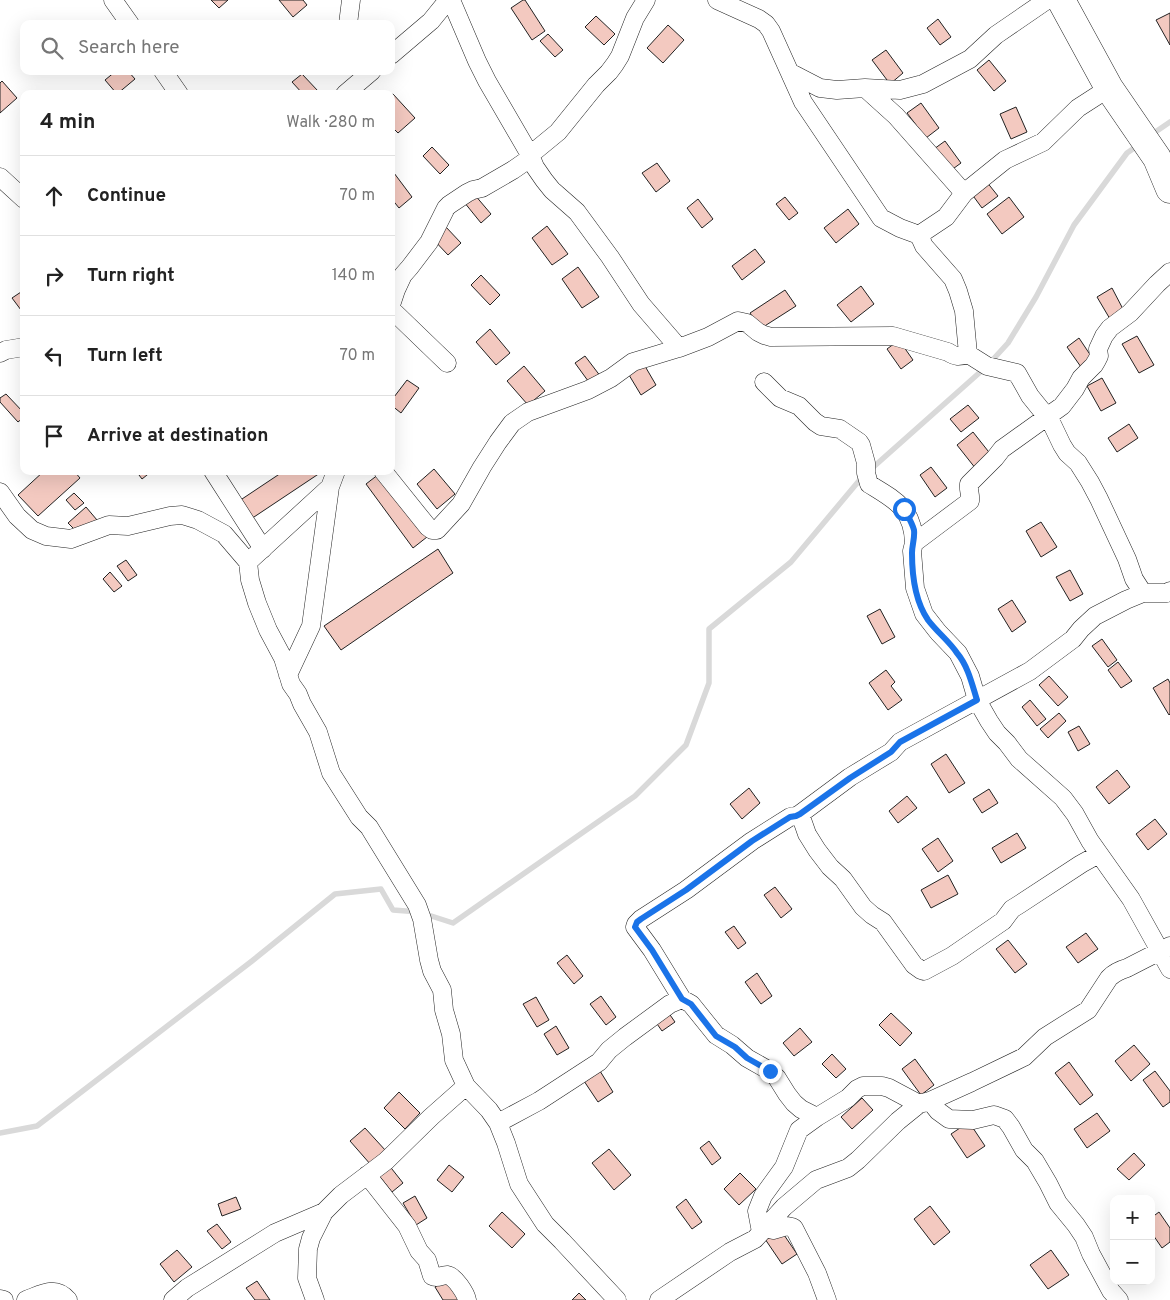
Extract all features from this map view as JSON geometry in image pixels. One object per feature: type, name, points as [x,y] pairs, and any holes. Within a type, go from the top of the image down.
[{"type":"highway","points":[[1062,0],[1109,88],[1157,158],[1170,189]]},
{"type":"street","points":[[114,0],[127,20]]},
{"type":"street","points":[[348,20],[351,0]]},
{"type":"street","points":[[395,52],[431,21],[450,0],[477,62],[535,167],[552,190],[577,212],[641,304],[679,348]]},
{"type":"street","points":[[395,293],[403,275],[429,242],[449,204],[473,190],[482,188],[497,180],[526,161],[530,155],[558,132],[615,64],[635,18],[646,0]]},
{"type":"street","points":[[717,0],[766,24],[775,38],[803,102],[881,218],[919,235],[924,246],[953,279],[964,311],[968,354]]},
{"type":"street","points":[[791,74],[820,88],[837,90],[865,88],[900,90],[923,84],[970,59],[996,35],[1047,0]]},
{"type":"street","points":[[166,75],[176,90]]},
{"type":"street","points":[[349,90],[366,75]]},
{"type":"street","points":[[865,88],[896,116],[964,193]]},
{"type":"street","points":[[919,235],[946,217],[964,193],[1005,160],[1043,142],[1078,108],[1109,88]]},
{"type":"street","points":[[0,177],[20,195]]},
{"type":"street","points":[[914,543],[970,501],[969,484],[1002,449],[1062,406],[1081,378],[1094,365],[1099,356],[1098,349],[1110,328],[1130,313],[1156,284],[1170,272]]},
{"type":"street","points":[[395,313],[447,363]]},
{"type":"street","points":[[386,475],[428,527],[432,530],[437,530],[462,504],[482,467],[512,422],[528,412],[588,390],[611,378],[633,362],[708,337],[738,321],[747,323],[758,332],[771,337],[893,336],[948,352],[955,356],[960,357],[968,354]]},
{"type":"street","points":[[0,353],[20,348]]},
{"type":"street","points":[[968,354],[987,366],[1017,373],[1030,396],[1051,422],[1062,446],[1078,464],[1099,499],[1127,559],[1134,579],[1143,593]]},
{"type":"street","points":[[764,382],[780,398],[799,406],[821,426],[840,429],[859,442],[866,463],[869,484],[896,501],[904,509],[914,530],[912,551],[915,588],[924,614],[958,653],[970,676],[977,700],[989,721],[1018,759],[1063,798],[1075,814],[1090,841],[1165,949],[1170,969]]},
{"type":"street","points":[[216,475],[263,549]]},
{"type":"street","points":[[248,562],[333,479]]},
{"type":"street","points":[[288,675],[311,626],[333,479]]},
{"type":"street","points":[[0,492],[17,516],[32,530],[46,536],[71,539],[109,526],[128,526],[170,516],[182,516],[198,520],[224,534],[248,562],[250,580],[257,603],[282,658],[291,684],[318,732],[331,773],[359,816],[369,827],[417,905],[422,919],[432,971],[442,990],[454,1060],[466,1086],[480,1099],[498,1123],[519,1184],[545,1224],[617,1300]]},
{"type":"street","points":[[817,1116],[801,1109],[794,1103],[770,1071],[747,1058],[735,1047],[716,1036],[691,1004],[682,999],[652,950],[635,927],[636,924],[752,841],[790,817],[800,814],[850,778],[891,752],[900,742],[1030,671],[1073,639],[1095,616],[1143,593],[1169,594]]},
{"type":"street","points":[[800,814],[807,834],[826,862],[843,879],[863,907],[883,922],[914,965],[924,971],[952,956],[1003,921],[1020,904],[1099,854]]},
{"type":"street","points":[[659,1300],[730,1252],[755,1239],[784,1207],[816,1180],[841,1171],[858,1160],[898,1121],[925,1102],[1024,1056],[1045,1037],[1088,1010],[1113,974],[1165,949]]},
{"type":"street","points":[[498,1123],[539,1101],[599,1062],[609,1050],[625,1037],[670,1004],[682,999]]},
{"type":"street","points":[[315,1300],[307,1278],[308,1250],[311,1238],[324,1212],[341,1195],[386,1161],[466,1086]]},
{"type":"street","points":[[763,1229],[757,1211],[763,1196],[784,1167],[799,1130],[817,1116],[848,1098],[857,1089],[863,1086],[882,1086],[925,1102],[949,1119],[973,1120],[994,1115],[1005,1119],[1024,1150],[1035,1161],[1058,1204],[1076,1224],[1111,1291],[1119,1300]]},
{"type":"street","points":[[368,1175],[407,1226],[419,1251],[427,1260],[432,1276],[437,1278],[447,1275],[451,1277],[456,1281],[467,1300]]},
{"type":"street","points":[[173,1300],[187,1288],[275,1233],[324,1212]]},
{"type":"street","points":[[763,1229],[773,1230],[787,1226],[792,1227],[817,1273],[827,1300]]},
{"type":"street","points":[[26,1300],[53,1291],[63,1294],[68,1300]]},
{"type":"street","points":[[0,1299],[4,1300]]},
{"type":"building","points":[[211,0],[228,0],[219,8]]},
{"type":"building","points":[[279,0],[303,0],[307,5],[293,17]]},
{"type":"building","points":[[525,0],[545,31],[532,40],[511,8]]},
{"type":"building","points":[[1170,13],[1170,45],[1156,20]]},
{"type":"building","points":[[596,16],[615,34],[604,45],[585,27]]},
{"type":"building","points":[[938,19],[951,37],[940,45],[927,28]]},
{"type":"building","points":[[668,25],[684,40],[663,63],[647,48]]},
{"type":"building","points":[[548,34],[563,50],[555,57],[540,41]]},
{"type":"building","points":[[886,50],[903,73],[890,84],[872,60]]},
{"type":"building","points":[[989,60],[1006,81],[994,91],[977,70]]},
{"type":"building","points":[[111,75],[132,75],[135,79],[122,90],[114,90],[105,80]]},
{"type":"building","points":[[303,75],[317,90],[299,90],[292,82]]},
{"type":"building","points":[[2,81],[17,98],[0,113],[0,83]]},
{"type":"building","points":[[395,96],[415,118],[398,133],[395,130]]},
{"type":"building","points":[[921,103],[939,128],[926,138],[907,113]]},
{"type":"building","points":[[1016,107],[1027,132],[1011,139],[1000,114]]},
{"type":"building","points":[[945,141],[961,163],[950,171],[934,149]]},
{"type":"building","points":[[432,147],[449,165],[440,174],[423,156]]},
{"type":"building","points":[[657,163],[670,181],[656,192],[642,173]]},
{"type":"building","points":[[395,174],[412,197],[399,208],[395,203]]},
{"type":"building","points":[[986,181],[998,196],[982,208],[971,193]]},
{"type":"building","points":[[474,194],[491,214],[481,223],[464,202]]},
{"type":"building","points":[[785,197],[798,213],[789,220],[776,204]]},
{"type":"building","points":[[1009,197],[1024,217],[1002,234],[987,214]]},
{"type":"building","points":[[698,199],[713,219],[702,228],[687,208]]},
{"type":"building","points":[[848,209],[859,224],[836,243],[824,228]]},
{"type":"building","points":[[445,226],[461,243],[448,255],[432,238]]},
{"type":"building","points":[[547,226],[568,254],[552,265],[532,238]]},
{"type":"building","points":[[755,249],[765,262],[742,280],[732,266]]},
{"type":"building","points":[[578,267],[599,297],[582,308],[562,279]]},
{"type":"building","points":[[481,275],[500,295],[490,305],[471,285]]},
{"type":"building","points":[[861,286],[874,304],[851,322],[837,305]]},
{"type":"building","points":[[1112,288],[1124,311],[1110,319],[1097,297]]},
{"type":"building","points":[[785,290],[796,306],[760,329],[750,313]]},
{"type":"building","points":[[20,293],[20,309],[12,298]]},
{"type":"building","points":[[490,329],[510,353],[496,365],[476,342]]},
{"type":"building","points":[[1137,336],[1154,365],[1139,373],[1122,344]]},
{"type":"building","points":[[1079,338],[1093,359],[1081,367],[1067,347]]},
{"type":"building","points":[[899,340],[913,360],[901,369],[887,349]]},
{"type":"building","points":[[585,356],[601,377],[591,385],[575,363]]},
{"type":"building","points":[[642,361],[656,385],[641,395],[626,370]]},
{"type":"building","points":[[524,366],[545,391],[528,405],[507,381]]},
{"type":"building","points":[[1102,378],[1116,403],[1101,411],[1087,386]]},
{"type":"building","points":[[407,380],[419,388],[401,413],[395,408],[395,396]]},
{"type":"building","points":[[6,394],[20,409],[20,420],[18,422],[0,402],[0,398]]},
{"type":"building","points":[[968,405],[979,418],[961,432],[950,419]]},
{"type":"building","points":[[1129,424],[1138,438],[1117,452],[1108,438]]},
{"type":"building","points":[[973,432],[992,456],[976,469],[957,445]]},
{"type":"building","points":[[931,467],[947,488],[935,497],[920,475]]},
{"type":"building","points":[[434,469],[455,494],[437,509],[417,484]]},
{"type":"building","points":[[40,475],[77,475],[80,478],[38,516],[18,495]]},
{"type":"building","points":[[139,475],[147,475],[142,479]]},
{"type":"building","points":[[278,475],[317,475],[251,519],[239,501]]},
{"type":"building","points":[[380,475],[427,537],[413,548],[366,484]]},
{"type":"building","points":[[74,493],[84,503],[75,510],[66,500]]},
{"type":"building","points":[[86,507],[97,520],[79,534],[68,523]]},
{"type":"building","points":[[1041,522],[1057,547],[1041,557],[1026,531]]},
{"type":"building","points":[[438,549],[453,573],[341,650],[324,626]]},
{"type":"building","points":[[126,560],[137,575],[128,581],[117,566]]},
{"type":"building","points":[[1070,570],[1083,594],[1070,601],[1056,577]]},
{"type":"building","points":[[110,572],[122,586],[114,592],[103,579]]},
{"type":"building","points":[[1012,600],[1026,622],[1012,632],[998,609]]},
{"type":"building","points":[[880,609],[895,637],[882,644],[867,616]]},
{"type":"building","points":[[1102,639],[1117,660],[1108,667],[1092,646]]},
{"type":"building","points":[[1118,662],[1132,681],[1121,688],[1108,670]]},
{"type":"building","points":[[886,670],[895,682],[891,686],[902,700],[888,710],[869,683]]},
{"type":"building","points":[[1049,676],[1068,697],[1058,706],[1039,685]]},
{"type":"building","points":[[1168,679],[1170,683],[1169,715],[1153,688]]},
{"type":"building","points":[[1030,700],[1046,719],[1037,726],[1022,707]]},
{"type":"building","points":[[1059,713],[1066,721],[1048,738],[1040,729]]},
{"type":"building","points":[[1079,726],[1090,744],[1078,751],[1068,732]]},
{"type":"building","points":[[946,754],[965,783],[949,793],[931,764]]},
{"type":"building","points":[[1117,770],[1130,787],[1109,804],[1096,787]]},
{"type":"building","points":[[749,788],[760,803],[742,819],[730,804]]},
{"type":"building","points":[[989,789],[998,803],[982,813],[973,799]]},
{"type":"building","points":[[907,796],[917,808],[898,823],[889,811]]},
{"type":"building","points":[[1155,819],[1167,834],[1148,850],[1136,834]]},
{"type":"building","points":[[1017,833],[1026,848],[1001,863],[992,848]]},
{"type":"building","points":[[938,838],[953,861],[938,872],[922,849]]},
{"type":"building","points":[[948,875],[958,894],[931,908],[921,890]]},
{"type":"building","points":[[775,887],[792,909],[781,918],[764,895]]},
{"type":"building","points":[[734,926],[746,943],[738,949],[725,932]]},
{"type":"building","points":[[1086,933],[1098,949],[1078,963],[1066,947]]},
{"type":"building","points":[[1008,940],[1027,964],[1015,973],[996,949]]},
{"type":"building","points":[[567,955],[583,976],[574,984],[557,963]]},
{"type":"building","points":[[757,973],[772,996],[761,1004],[745,982]]},
{"type":"building","points":[[601,996],[616,1017],[606,1025],[590,1004]]},
{"type":"building","points":[[536,997],[549,1020],[537,1027],[523,1004]]},
{"type":"building","points":[[668,1012],[675,1022],[662,1031],[655,1021]]},
{"type":"building","points":[[891,1013],[912,1033],[900,1046],[879,1025]]},
{"type":"building","points":[[556,1026],[569,1048],[557,1055],[544,1034]]},
{"type":"building","points":[[800,1028],[812,1042],[794,1056],[783,1043]]},
{"type":"building","points":[[1134,1045],[1150,1064],[1131,1081],[1115,1061]]},
{"type":"building","points":[[832,1054],[846,1069],[836,1078],[822,1064]]},
{"type":"building","points":[[915,1059],[934,1085],[921,1095],[902,1069]]},
{"type":"building","points":[[1069,1062],[1093,1095],[1080,1105],[1055,1073]]},
{"type":"building","points":[[600,1071],[613,1092],[598,1102],[584,1081]]},
{"type":"building","points":[[1155,1071],[1170,1091],[1170,1102],[1163,1107],[1143,1080]]},
{"type":"building","points":[[399,1092],[420,1113],[405,1129],[384,1108]]},
{"type":"building","points":[[862,1098],[873,1110],[852,1129],[841,1117]]},
{"type":"building","points":[[1097,1113],[1110,1131],[1087,1148],[1074,1129]]},
{"type":"building","points":[[969,1122],[985,1146],[967,1158],[951,1134]]},
{"type":"building","points":[[365,1128],[386,1151],[371,1165],[350,1141]]},
{"type":"building","points":[[709,1141],[721,1158],[712,1165],[700,1148]]},
{"type":"building","points":[[609,1149],[631,1175],[614,1190],[592,1163]]},
{"type":"building","points":[[1134,1153],[1145,1165],[1129,1180],[1117,1169]]},
{"type":"building","points":[[388,1164],[403,1183],[392,1192],[377,1173]]},
{"type":"building","points":[[449,1165],[464,1177],[452,1192],[437,1180]]},
{"type":"building","points":[[740,1173],[756,1189],[739,1205],[724,1189]]},
{"type":"building","points":[[415,1196],[427,1218],[416,1225],[403,1203]]},
{"type":"building","points":[[236,1197],[241,1209],[222,1216],[218,1204]]},
{"type":"building","points":[[686,1199],[702,1222],[692,1229],[676,1207]]},
{"type":"building","points":[[930,1206],[950,1232],[934,1245],[914,1219]]},
{"type":"building","points":[[502,1212],[525,1234],[512,1248],[489,1226]]},
{"type":"building","points":[[1159,1212],[1170,1228],[1170,1242],[1162,1248],[1155,1238],[1155,1215]]},
{"type":"building","points":[[217,1224],[231,1242],[222,1249],[207,1231]]},
{"type":"building","points":[[780,1229],[797,1254],[782,1264],[765,1239]]},
{"type":"building","points":[[177,1250],[192,1267],[174,1282],[160,1264]]},
{"type":"building","points":[[1051,1250],[1069,1275],[1048,1289],[1030,1265]]},
{"type":"building","points":[[448,1278],[463,1300],[443,1300],[435,1287]]},
{"type":"building","points":[[257,1281],[270,1300],[255,1300],[246,1288]]},
{"type":"building","points":[[579,1293],[586,1300],[572,1300]]},
{"type":"waterway","points":[[1151,135],[1170,122]]},
{"type":"waterway","points":[[870,470],[987,366],[1008,343],[1036,297],[1074,225],[1127,153],[1140,144]]},
{"type":"waterway","points":[[0,1133],[37,1126],[252,961],[335,894],[381,889],[393,910],[419,912],[453,923],[635,796],[686,745],[709,683],[709,629],[791,562],[863,476]]},
{"type":"route","points":[[770,1071],[747,1058],[735,1047],[716,1036],[691,1004],[682,999],[652,950],[635,927],[641,919],[686,890],[752,841],[790,817],[800,814],[850,778],[891,752],[900,742],[977,700],[970,676],[958,653],[928,620],[918,600],[915,588],[912,551],[914,530],[904,509]]}]
